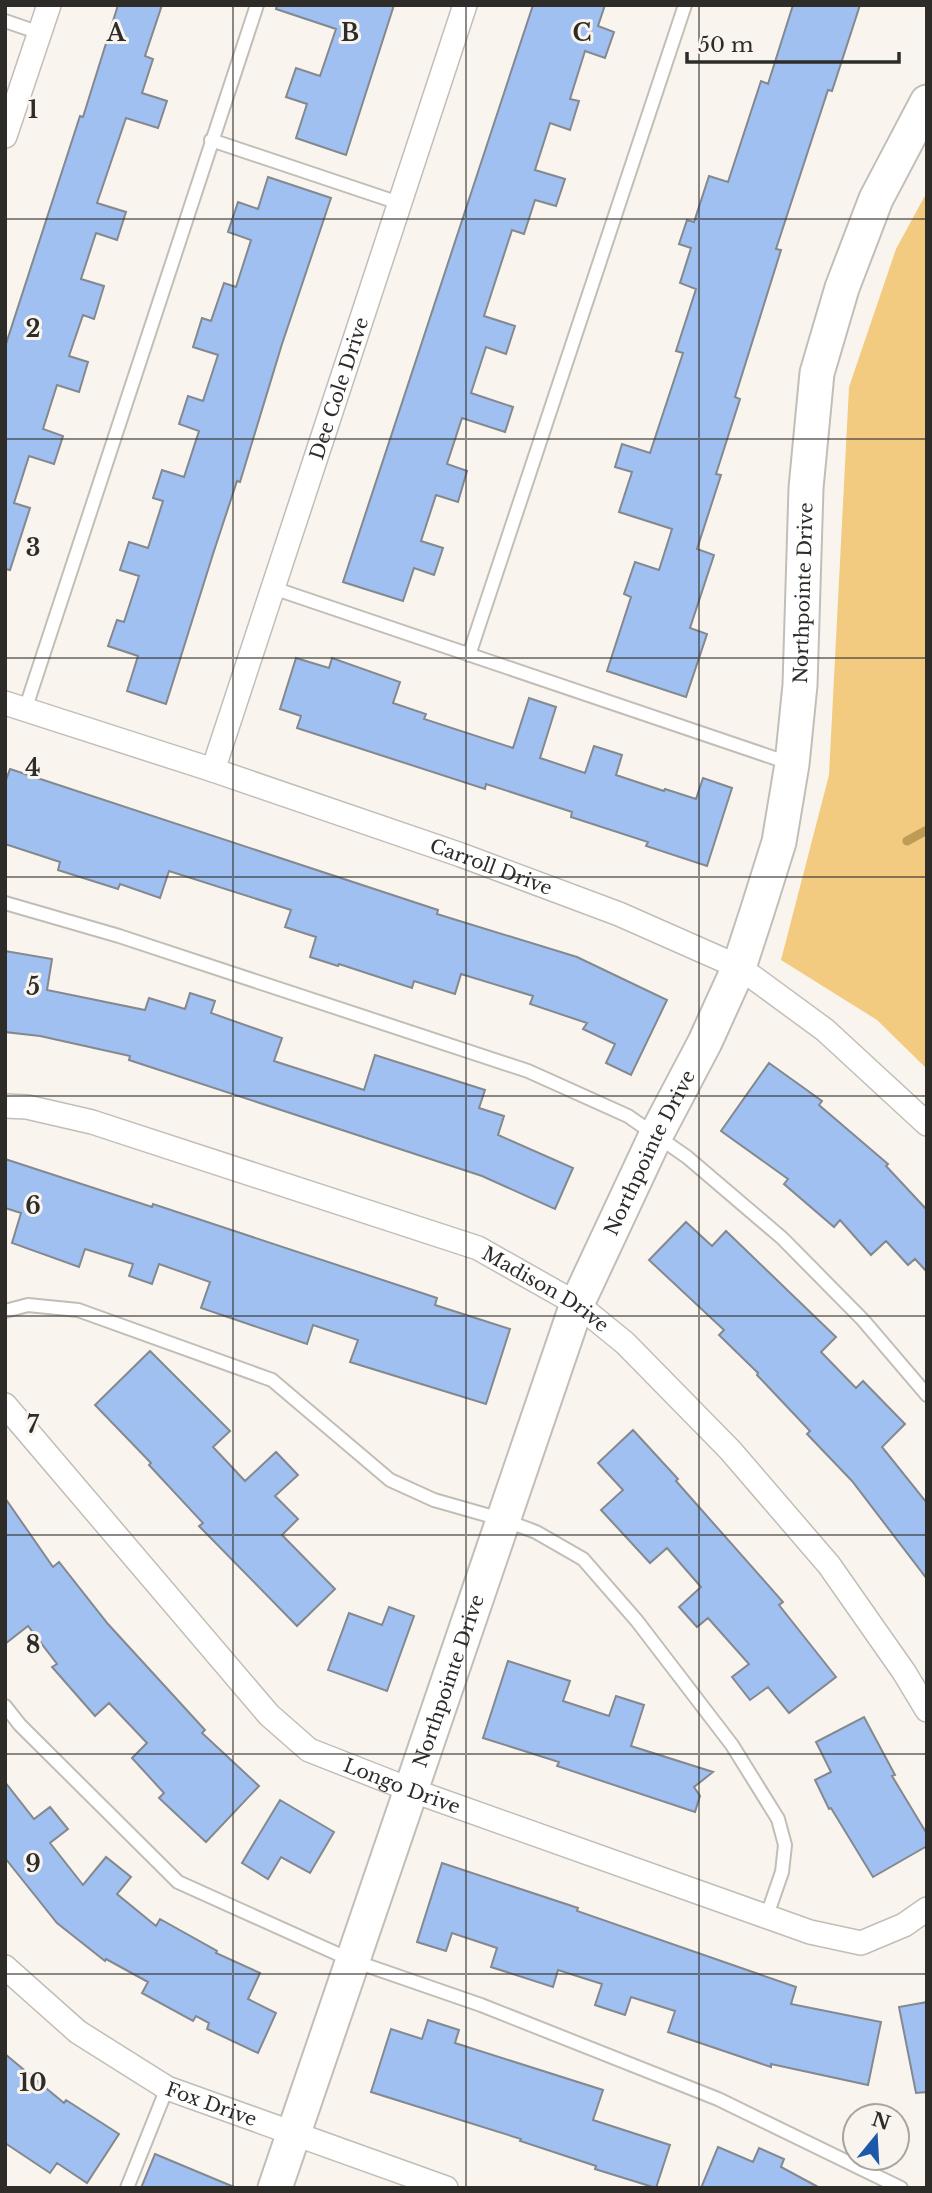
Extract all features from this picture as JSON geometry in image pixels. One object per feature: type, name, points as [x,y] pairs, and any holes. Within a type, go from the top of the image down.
[{"type":"street","points":[[5,136],[49,5]]},
{"type":"street","name":"Dee Cole Drive","points":[[213,770],[465,5]]},
{"type":"street","name":"Northpointe Drive","points":[[275,2188],[577,1304],[739,967],[779,842],[792,764],[800,685],[806,488],[817,373],[842,288],[876,198],[927,102]]},
{"type":"street","name":"Carroll Drive","points":[[15,706],[213,770],[522,878],[619,914],[739,967],[825,1030],[927,1124]]},
{"type":"street","name":"Madison Drive","points":[[5,1106],[27,1107],[92,1122],[478,1248],[577,1304],[625,1343],[739,1460],[829,1565],[904,1672],[927,1710]]},
{"type":"street","name":"Longo Drive","points":[[5,1405],[269,1715],[309,1750],[411,1790],[810,1932],[861,1943],[904,1925],[927,1909]]},
{"type":"street","name":"Fox Drive","points":[[5,1967],[78,2032],[167,2088],[435,2186]]},
{"type":"lane","points":[[15,706],[257,5]]},
{"type":"lane","points":[[469,654],[685,5]]},
{"type":"lane","points":[[5,21],[40,33]]},
{"type":"lane","points":[[211,140],[399,203]]},
{"type":"lane","points":[[273,588],[792,764]]},
{"type":"lane","points":[[5,903],[119,936],[528,1072],[628,1116],[687,1157],[782,1238],[863,1320],[927,1395]]},
{"type":"lane","points":[[5,1311],[28,1305],[78,1310],[272,1380],[390,1480],[434,1500],[536,1532],[583,1559],[637,1621],[732,1745],[778,1819],[785,1845],[782,1872],[766,1918]]},
{"type":"lane","points":[[5,1706],[20,1725],[178,1882],[351,1960],[481,2005],[718,2099],[901,2188]]},
{"type":"lane","points":[[127,2188],[167,2088]]},
{"type":"shaded area","points":[[927,192],[927,1069],[877,1020],[781,960],[829,775],[849,387],[896,249]]},
{"type":"building","points":[[118,5],[162,5],[145,56],[153,59],[142,93],[167,101],[158,128],[126,118],[97,203],[126,212],[117,240],[96,233],[81,279],[104,286],[94,319],[83,315],[69,356],[88,362],[79,392],[57,385],[43,429],[63,436],[54,464],[29,456],[14,503],[30,508],[10,570],[5,569],[5,347]]},
{"type":"building","points":[[277,5],[394,5],[346,155],[296,138],[307,104],[286,97],[296,68],[320,76],[336,29],[276,9]]},
{"type":"building","points":[[533,5],[605,5],[598,26],[614,32],[605,58],[585,51],[570,99],[579,101],[570,130],[550,123],[535,170],[565,179],[556,206],[535,200],[524,234],[512,230],[484,316],[515,326],[506,354],[486,347],[471,393],[513,407],[505,432],[462,418],[447,464],[467,471],[458,502],[436,495],[421,541],[443,548],[434,575],[414,568],[403,601],[343,582]]},
{"type":"building","points":[[793,5],[860,5],[832,91],[828,90],[776,249],[781,250],[735,397],[740,399],[716,474],[721,475],[697,549],[714,555],[690,628],[707,634],[686,697],[607,671],[631,597],[624,594],[635,562],[659,570],[672,529],[619,512],[632,472],[615,467],[622,444],[650,453],[683,353],[676,351],[696,289],[680,283],[691,248],[679,244],[687,220],[694,222],[709,176],[728,182],[761,81],[768,84]]},
{"type":"building","points":[[268,177],[331,198],[166,704],[127,691],[138,656],[108,646],[117,620],[124,622],[139,576],[120,570],[129,542],[148,548],[163,501],[153,498],[162,470],[184,477],[199,431],[179,424],[188,396],[203,401],[218,355],[193,347],[202,318],[211,321],[224,283],[236,287],[251,240],[228,232],[238,202],[258,209]]},
{"type":"building","points":[[296,658],[329,668],[332,658],[400,682],[393,703],[426,714],[424,719],[513,748],[529,698],[556,707],[540,758],[585,773],[594,746],[622,755],[616,775],[664,791],[665,789],[696,799],[703,778],[732,788],[707,866],[646,846],[648,842],[571,817],[572,812],[486,784],[485,789],[297,728],[301,716],[280,709]]},
{"type":"building","points":[[10,769],[438,910],[437,914],[577,957],[667,1000],[631,1075],[606,1063],[615,1044],[583,1029],[587,1023],[530,1004],[533,996],[461,974],[455,994],[414,981],[412,988],[310,957],[316,937],[285,927],[291,910],[169,871],[160,898],[120,884],[118,889],[58,870],[60,862],[5,844],[5,783]]},
{"type":"building","points":[[5,951],[52,959],[47,990],[145,1010],[149,998],[185,1009],[190,993],[215,1001],[211,1013],[282,1038],[274,1061],[364,1090],[375,1055],[485,1090],[479,1108],[504,1116],[498,1135],[573,1168],[555,1209],[482,1176],[129,1060],[130,1056],[40,1036],[5,1032]]},
{"type":"building","points":[[769,1063],[822,1101],[819,1105],[888,1164],[886,1166],[927,1210],[927,1272],[915,1259],[908,1265],[886,1241],[871,1255],[840,1220],[834,1227],[784,1184],[788,1179],[721,1131]]},
{"type":"building","points":[[5,1159],[152,1207],[153,1204],[437,1298],[435,1305],[510,1329],[486,1404],[350,1362],[358,1340],[313,1325],[307,1344],[201,1308],[210,1282],[159,1264],[152,1284],[129,1276],[133,1264],[85,1249],[79,1267],[12,1243],[21,1213],[5,1208]]},
{"type":"building","points":[[686,1222],[712,1246],[726,1231],[836,1337],[821,1352],[856,1388],[863,1381],[905,1424],[882,1447],[927,1503],[927,1579],[852,1481],[807,1434],[810,1431],[758,1373],[719,1335],[724,1330],[649,1260]]},
{"type":"building","points":[[150,1351],[230,1431],[213,1447],[245,1481],[276,1452],[298,1475],[275,1496],[298,1519],[282,1535],[335,1589],[297,1626],[199,1526],[203,1523],[149,1465],[151,1463],[95,1405]]},
{"type":"building","points":[[633,1430],[783,1602],[779,1605],[836,1677],[789,1713],[768,1687],[750,1700],[732,1677],[749,1664],[708,1618],[697,1627],[679,1607],[701,1587],[667,1548],[650,1563],[601,1510],[623,1490],[598,1463]]},
{"type":"building","points":[[5,1498],[53,1567],[59,1562],[108,1624],[205,1730],[202,1733],[259,1786],[206,1842],[159,1798],[164,1793],[132,1758],[147,1743],[109,1703],[95,1716],[52,1667],[57,1664],[28,1626],[5,1644]]},
{"type":"building","points":[[389,1607],[414,1616],[387,1691],[328,1670],[349,1613],[382,1625]]},
{"type":"building","points":[[508,1661],[570,1681],[563,1701],[609,1716],[616,1696],[644,1705],[631,1746],[713,1772],[694,1787],[700,1796],[695,1812],[557,1766],[559,1762],[483,1738]]},
{"type":"building","points":[[864,1717],[895,1775],[892,1776],[927,1834],[927,1846],[873,1877],[831,1808],[829,1809],[815,1780],[831,1772],[816,1742]]},
{"type":"building","points":[[5,1782],[34,1819],[50,1807],[68,1829],[50,1843],[83,1885],[106,1857],[131,1877],[117,1894],[156,1926],[160,1919],[217,1951],[216,1953],[260,1973],[248,1999],[276,2013],[258,2053],[207,2029],[209,2023],[196,2016],[193,2021],[142,1993],[148,1982],[106,1959],[105,1961],[57,1923],[5,1858]]},
{"type":"building","points":[[280,1800],[334,1832],[310,1873],[281,1857],[268,1879],[242,1863]]},
{"type":"building","points":[[442,1863],[578,1908],[577,1911],[796,1987],[791,2004],[881,2022],[868,2085],[771,2064],[771,2067],[668,2032],[675,2011],[631,1997],[625,2015],[595,2005],[602,1984],[558,1970],[553,1987],[491,1967],[497,1948],[452,1933],[446,1951],[417,1942]]},
{"type":"building","points":[[927,2002],[927,2092],[916,2093],[899,2007]]},
{"type":"building","points":[[428,2020],[459,2030],[455,2043],[603,2090],[593,2120],[670,2145],[656,2188],[595,2169],[596,2166],[520,2141],[521,2139],[371,2092],[391,2029],[422,2039]]},
{"type":"building","points":[[5,2054],[64,2103],[66,2100],[119,2134],[87,2183],[57,2163],[50,2173],[5,2143]]},
{"type":"building","points":[[718,2147],[753,2162],[759,2148],[784,2159],[781,2167],[820,2188],[701,2188]]},
{"type":"building","points":[[155,2154],[234,2187],[234,2188],[141,2188]]},
{"type":"waterway","points":[[907,841],[927,830]]}]
